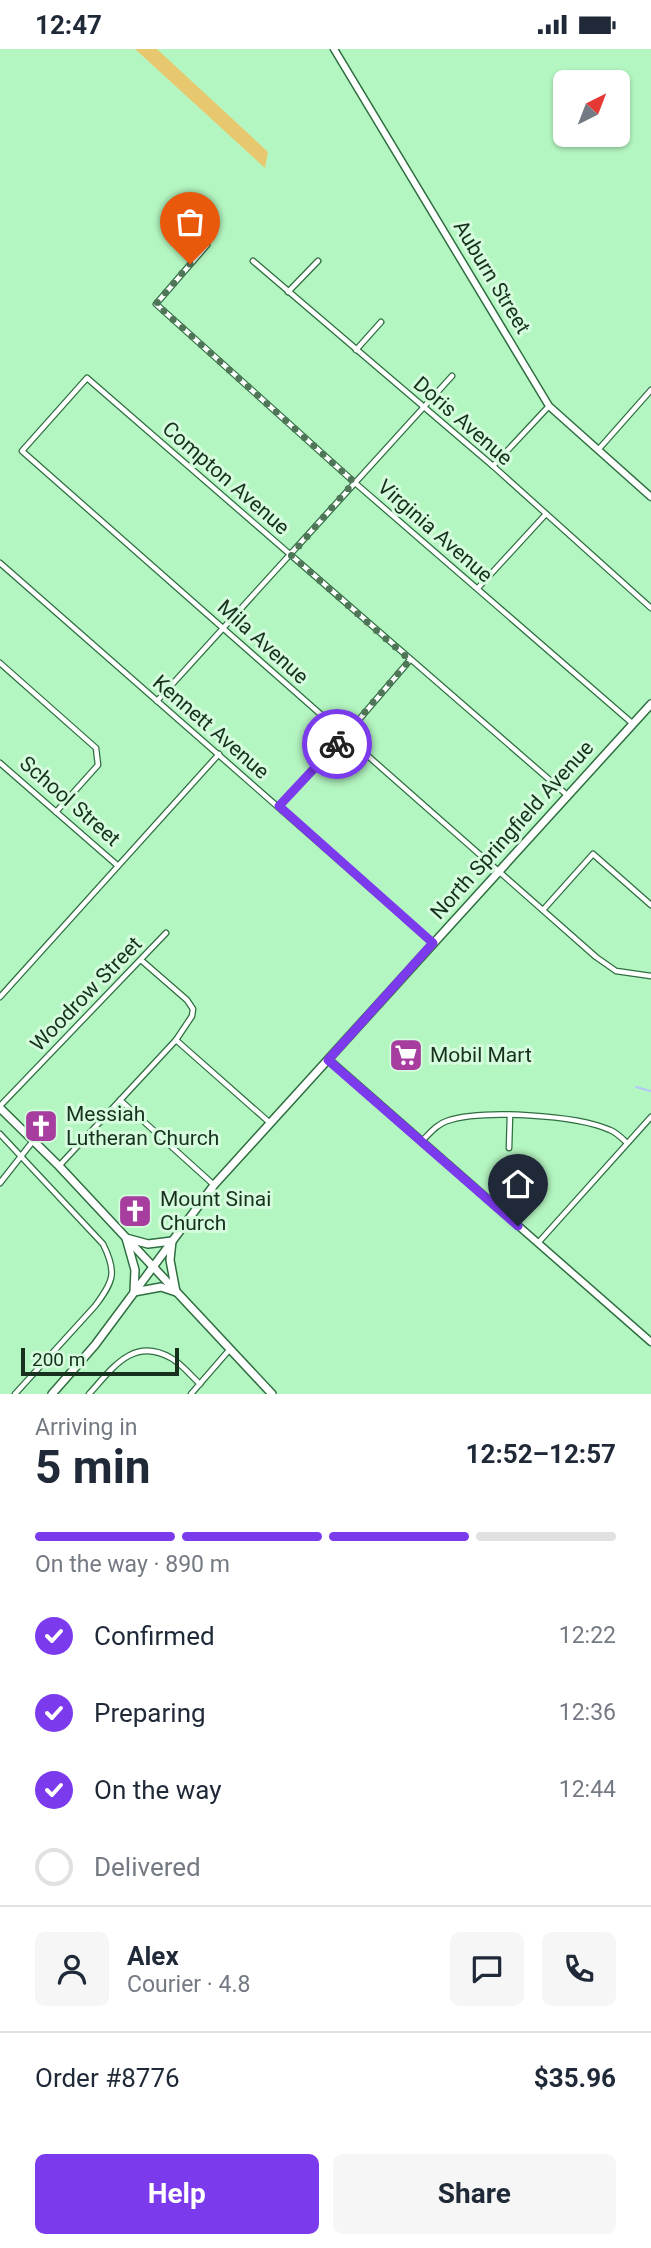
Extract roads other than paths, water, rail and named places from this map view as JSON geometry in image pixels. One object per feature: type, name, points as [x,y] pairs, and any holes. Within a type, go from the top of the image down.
[{"type":"main road","name":"Auburn Street","points":[[334,49],[549,406],[651,497]]},
{"type":"main road","name":"North Springfield Avenue","points":[[52,1394],[95,1345],[214,1185],[651,704]]},
{"type":"main road","points":[[328,1060],[651,1342]]},
{"type":"main road","points":[[0,1107],[272,1394]]},
{"type":"main road","points":[[126,1238],[148,1244],[172,1241],[170,1260],[176,1291]]},
{"type":"main road","points":[[126,1238],[135,1270],[134,1292],[161,1287],[176,1291]]},
{"type":"street","name":"Virginia Avenue","points":[[207,244],[156,304],[354,482],[633,724]]},
{"type":"street","name":"Doris Avenue","points":[[253,261],[493,466],[651,608]]},
{"type":"street","points":[[288,292],[318,261]]},
{"type":"street","points":[[356,351],[381,322]]},
{"type":"street","points":[[157,701],[452,376]]},
{"type":"street","name":"Mila Avenue","points":[[87,378],[22,451],[596,957],[616,971],[651,976]]},
{"type":"street","name":"Compton Avenue","points":[[87,378],[567,795]]},
{"type":"street","points":[[598,450],[651,390]]},
{"type":"street","points":[[493,466],[549,406]]},
{"type":"street","points":[[478,589],[545,515]]},
{"type":"street","name":"Kennett Avenue","points":[[0,562],[433,943]]},
{"type":"street","points":[[279,806],[345,736],[410,660]]},
{"type":"street","points":[[0,663],[96,748],[98,765],[55,812]]},
{"type":"street","points":[[0,997],[219,754]]},
{"type":"street","name":"School Street","points":[[0,763],[117,865]]},
{"type":"street","points":[[543,910],[593,854],[651,905]]},
{"type":"street","name":"Woodrow Street","points":[[0,1107],[166,933]]},
{"type":"street","points":[[59,1167],[176,1040],[192,1016],[193,1009],[187,1000],[141,960]]},
{"type":"street","points":[[176,1040],[271,1123]]},
{"type":"street","points":[[120,1100],[214,1185]]},
{"type":"street","points":[[422,1141],[445,1121],[464,1117],[510,1115],[567,1120],[596,1126],[610,1130],[627,1143]]},
{"type":"street","points":[[509,1149],[510,1115]]},
{"type":"street","points":[[538,1243],[651,1117]]},
{"type":"street","points":[[0,1135],[103,1244],[110,1258],[113,1275],[107,1290],[95,1306],[15,1394]]},
{"type":"street","points":[[0,1183],[33,1141]]},
{"type":"street","points":[[191,1394],[230,1349]]},
{"type":"street","points":[[89,1394],[120,1360],[137,1351],[153,1352],[172,1358],[200,1384]]},
{"type":"waterway","points":[[636,1087],[651,1091]]},
{"type":"place","name":"Mobil Mart","points":[[406,1055]]},
{"type":"place","name":"Messiah Lutheran Church","points":[[41,1126]]},
{"type":"place","name":"Mount Sinai Church","points":[[135,1211]]}]
